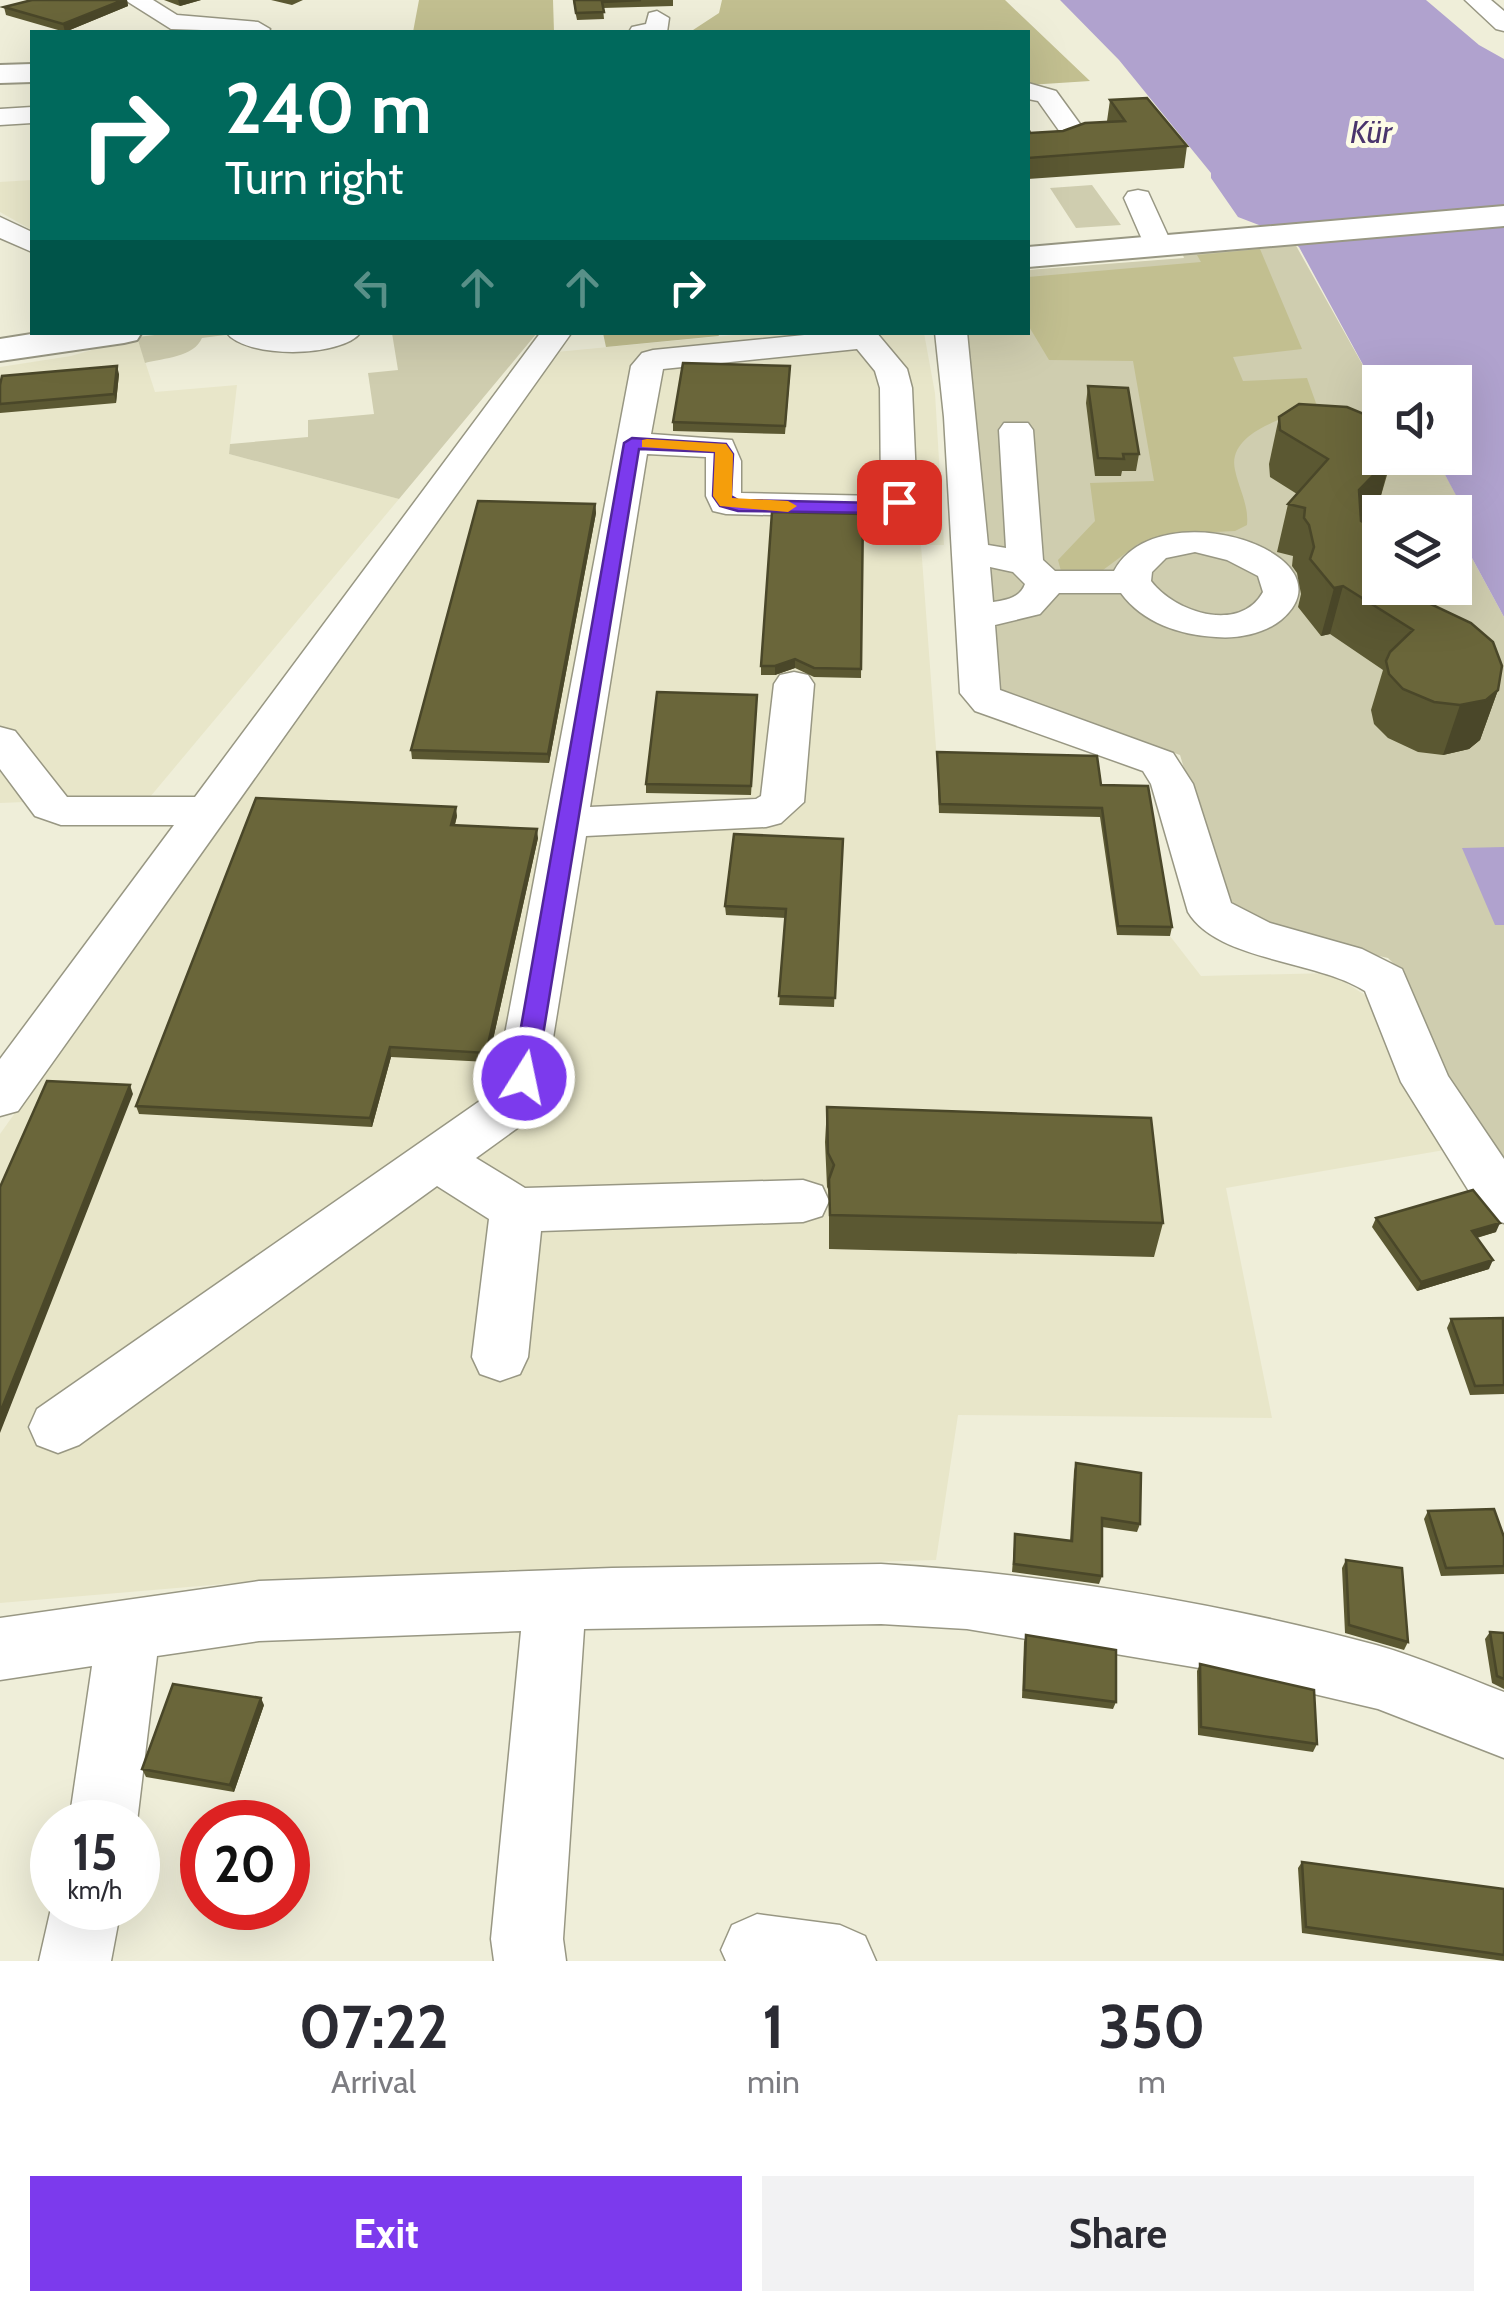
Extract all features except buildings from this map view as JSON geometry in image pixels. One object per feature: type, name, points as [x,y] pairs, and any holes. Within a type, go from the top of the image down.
[{"type":"main road","points":[[0,74],[30,72]]},
{"type":"main road","points":[[1030,256],[1504,208]]},
{"type":"main road","points":[[1030,247],[1504,216]]},
{"type":"main road","points":[[0,339],[30,335]]},
{"type":"main road","points":[[0,350],[103,335]]},
{"type":"street","points":[[137,0],[171,22],[258,29]]},
{"type":"street","points":[[149,30],[228,0]]},
{"type":"street","points":[[1476,0],[1504,24]]},
{"type":"street","points":[[1030,92],[1047,96],[1075,135],[1066,140],[1030,143]]},
{"type":"street","points":[[0,117],[30,115]]},
{"type":"street","points":[[1138,198],[1171,239]]},
{"type":"street","points":[[0,214],[30,206]]},
{"type":"street","points":[[0,226],[30,242]]},
{"type":"street","points":[[0,246],[30,243]]},
{"type":"street","points":[[249,335],[265,342],[339,335]]},
{"type":"street","points":[[0,1098],[555,335]]},
{"type":"street","points":[[951,335],[961,417],[980,693],[989,702],[1158,762],[1166,773],[1210,912],[1253,936],[1357,966],[1386,981],[1426,1082],[1504,1202]]},
{"type":"street","points":[[58,1427],[437,1159],[504,1110],[519,1093],[632,443],[647,366],[653,360],[862,336],[892,369],[899,502],[894,507],[726,503],[722,496],[724,454],[720,448],[632,443]]},
{"type":"street","points":[[974,615],[1026,607],[1042,593],[1035,573],[1016,430]]},
{"type":"street","points":[[970,552],[1035,573],[1132,582]]},
{"type":"street","points":[[568,822],[766,812],[782,802],[787,784],[794,684]]},
{"type":"street","points":[[0,740],[50,806],[61,812],[206,811]]},
{"type":"street","points":[[437,1159],[517,1210],[803,1200]]},
{"type":"street","points":[[500,1357],[517,1210]]},
{"type":"street","points":[[0,1649],[259,1611],[881,1594],[967,1599],[1211,1639],[1378,1677],[1504,1725]]},
{"type":"street","points":[[530,1961],[526,1939],[555,1600]]},
{"type":"street","points":[[106,1800],[128,1628]]},
{"type":"street","points":[[76,1961],[82,1930]]},
{"type":"street","points":[[757,1950],[840,1961]]},
{"type":"shaded area","points":[[419,0],[553,0],[554,30],[413,30]]},
{"type":"shaded area","points":[[722,0],[1005,0],[1090,81],[1030,85],[1030,30],[693,30],[719,13]]},
{"type":"shaded area","points":[[30,180],[30,229],[0,212],[0,182]]},
{"type":"shaded area","points":[[1092,185],[1121,225],[1076,228],[1050,188]]},
{"type":"shaded area","points":[[1294,242],[1363,365],[1362,475],[1445,475],[1456,495],[1362,495],[1362,605],[1472,605],[1472,558],[1504,617],[1504,1173],[1435,1060],[1400,970],[1388,958],[1293,937],[1223,899],[1180,755],[998,693],[967,335],[1030,335],[1030,270],[1184,258],[1182,252]]},
{"type":"shaded area","points":[[1260,249],[1302,349],[1233,357],[1243,381],[1307,378],[1317,406],[1263,427],[1240,445],[1235,470],[1247,525],[1235,531],[1173,534],[1138,544],[1103,570],[1061,571],[1058,560],[1095,521],[1090,483],[1154,481],[1133,361],[1049,360],[1030,328],[1030,277],[1201,262],[1197,255]]},
{"type":"shaded area","points":[[225,335],[202,338],[185,353],[145,363],[137,337]]},
{"type":"shaded area","points":[[392,335],[535,335],[399,499],[229,454],[230,444],[308,437],[308,420],[374,414],[368,373],[398,370]]},
{"type":"shaded area","points":[[603,335],[719,336],[606,347]]},
{"type":"shaded area","points":[[735,335],[924,335],[935,393],[944,545],[921,545],[937,761],[1099,794],[1147,795],[1170,936],[1201,976],[1331,973],[1371,999],[1450,1149],[1226,1188],[1272,1418],[958,1415],[936,1560],[283,1579],[0,1603],[0,1134],[556,352]]},
{"type":"shaded area","points":[[137,337],[155,392],[237,385],[229,454],[399,499],[150,797],[0,803],[0,367],[71,356]]},
{"type":"water","name":"Kür","points":[[1060,0],[1426,0],[1479,45],[1504,59],[1504,617],[1472,558],[1472,495],[1456,495],[1445,475],[1472,475],[1472,365],[1363,365],[1299,247],[1280,233],[1238,217],[1211,173],[1119,60]]},
{"type":"water","points":[[1504,847],[1504,925],[1495,925],[1462,848]]},
{"type":"slow traffic","points":[[647,443],[708,444],[720,448],[724,454],[722,496],[726,503],[788,506]]},
{"type":"route","points":[[524,1078],[632,443],[708,444],[720,448],[724,454],[722,496],[726,503],[738,506],[882,508],[894,507],[899,502]]}]
